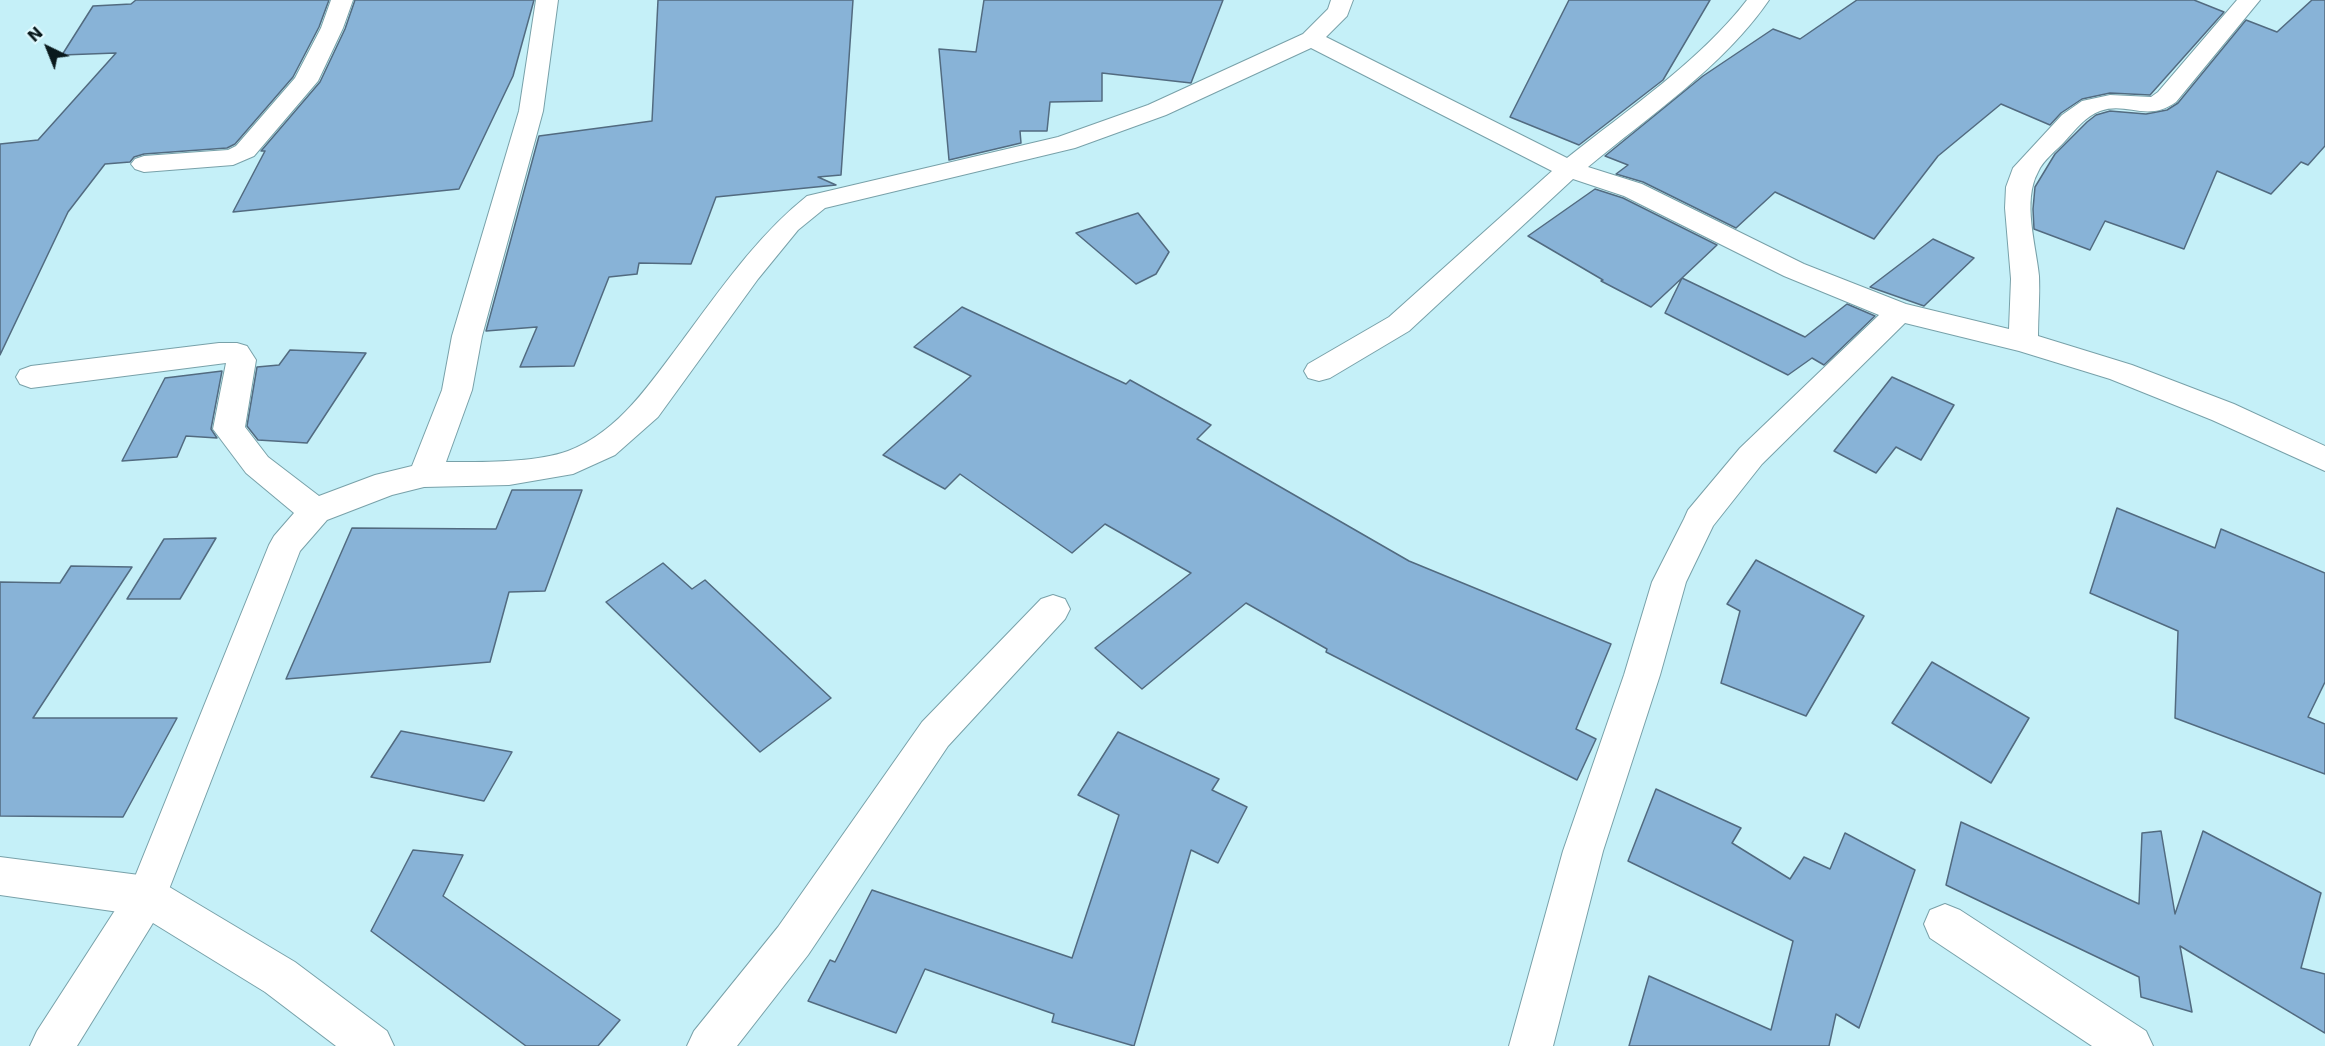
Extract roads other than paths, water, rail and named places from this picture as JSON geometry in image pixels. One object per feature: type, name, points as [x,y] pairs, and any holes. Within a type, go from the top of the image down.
[{"type":"street","points":[[144,164],[232,157],[244,151],[306,81],[332,28],[342,0]]},
{"type":"street","points":[[424,475],[454,403],[465,365],[467,336],[531,111],[547,0]]},
{"type":"street","points":[[52,1046],[147,896],[286,545],[315,511],[386,484],[424,475],[509,473],[573,462],[604,447],[647,409],[748,273],[789,224],[816,202],[1066,142],[1157,110],[1311,39],[1339,11],[1342,0]]},
{"type":"street","points":[[1318,371],[1399,324],[1569,169],[1672,86],[1737,28],[1758,0]]},
{"type":"street","points":[[2023,342],[2025,279],[2018,208],[2019,187],[2026,168],[2071,120],[2091,106],[2110,102],[2156,105],[2168,97],[2249,0]]},
{"type":"street","points":[[1311,39],[1569,169],[1633,190],[1794,270],[1899,312],[2023,342],[2141,380],[2223,412],[2325,459]]},
{"type":"street","points":[[1531,1046],[1582,851],[1642,675],[1668,582],[1700,519],[1751,456],[1899,312]]},
{"type":"street","points":[[31,377],[219,353],[237,353],[241,360],[230,429],[257,465],[315,511]]},
{"type":"street","points":[[709,1046],[793,941],[935,734],[1053,609]]},
{"type":"street","points":[[0,876],[147,896],[280,976],[372,1046]]},
{"type":"street","points":[[1945,924],[2131,1046]]}]
